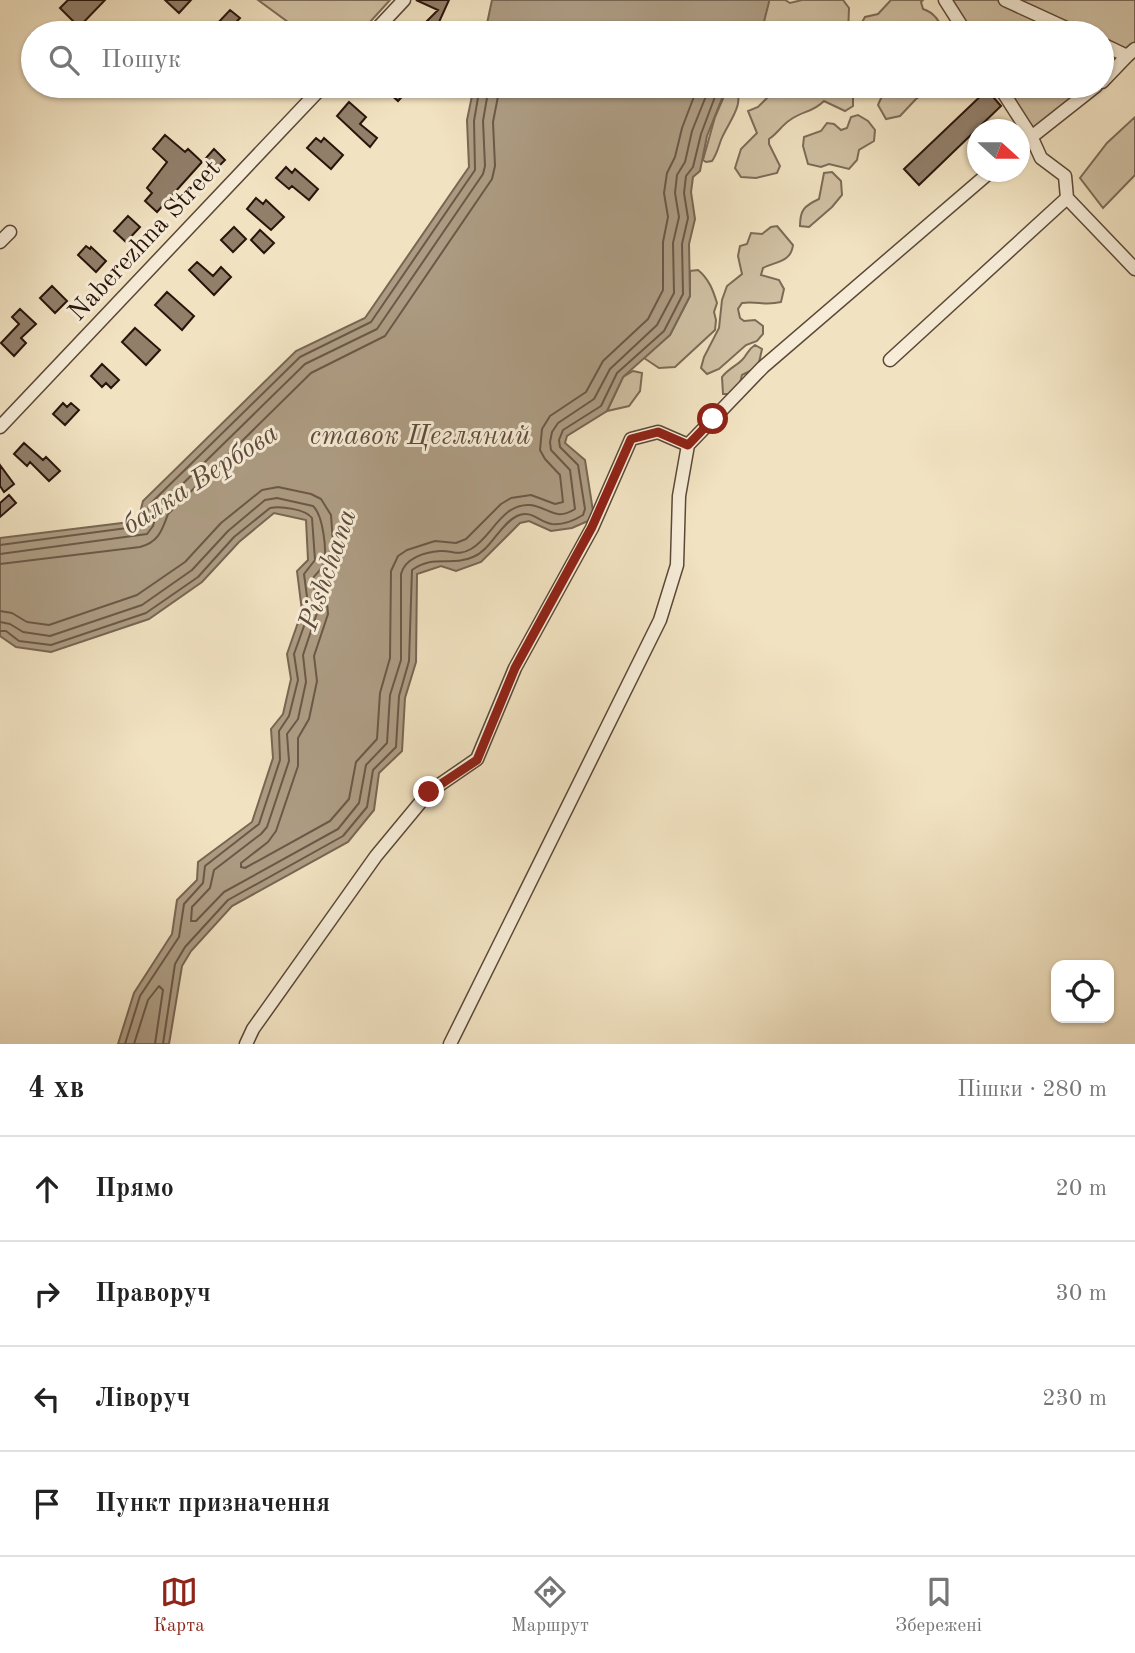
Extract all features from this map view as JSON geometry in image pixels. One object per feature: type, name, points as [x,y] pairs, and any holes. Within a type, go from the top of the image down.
[{"type":"street","points":[[384,21],[404,0]]},
{"type":"street","points":[[945,0],[958,21]]},
{"type":"street","points":[[1004,0],[1050,21]]},
{"type":"street","points":[[1114,48],[1131,53],[1114,70]]},
{"type":"street","name":"Naberezhna Street","points":[[0,427],[312,98]]},
{"type":"street","points":[[1007,98],[1031,136],[1041,158],[1065,176],[1067,198],[1135,270]]},
{"type":"street","points":[[1031,136],[1080,98]]},
{"type":"street","points":[[450,1044],[660,620],[677,565],[679,496],[688,445],[763,367],[978,182]]},
{"type":"street","points":[[890,360],[1067,198]]},
{"type":"street","points":[[0,242],[10,232]]},
{"type":"street","points":[[246,1044],[253,1029],[376,856],[429,792],[477,760],[515,668],[592,527],[631,439],[658,432],[688,445]]},
{"type":"shaded area","points":[[258,0],[390,0],[371,21],[287,21]]},
{"type":"shaded area","points":[[720,0],[785,0],[790,3],[802,0],[843,0],[849,8],[848,21],[743,21]]},
{"type":"shaded area","points":[[891,0],[923,0],[923,9],[938,21],[863,21],[865,17],[878,14]]},
{"type":"shaded area","points":[[945,0],[1135,0],[1135,48],[1114,70],[1114,21],[958,21]]},
{"type":"shaded area","points":[[723,98],[738,98],[735,113],[714,158],[706,162],[703,160]]},
{"type":"shaded area","points":[[767,98],[853,98],[853,106],[845,111],[824,101],[816,108],[787,122],[769,139],[780,166],[777,173],[756,178],[741,177],[735,168],[741,149],[757,133],[748,111],[758,107]]},
{"type":"shaded area","points":[[881,98],[917,98],[900,116],[886,119],[878,105]]},
{"type":"shaded area","points":[[1007,98],[1080,98],[1031,136],[1030,119],[1020,119]]},
{"type":"shaded area","points":[[858,115],[868,121],[875,130],[874,141],[859,150],[857,160],[849,169],[829,164],[821,167],[808,164],[803,146],[804,137],[821,131],[827,123],[834,124],[841,130],[847,128],[851,117]]},
{"type":"shaded area","points":[[1135,117],[1135,175],[1103,208],[1080,178],[1107,143]]},
{"type":"shaded area","points":[[832,172],[841,181],[842,195],[809,227],[800,226],[804,209],[819,199],[824,173]]},
{"type":"shaded area","points":[[777,226],[793,245],[792,251],[782,260],[763,268],[761,275],[779,280],[784,289],[781,302],[742,303],[738,309],[740,318],[744,321],[755,320],[763,326],[763,334],[719,369],[707,374],[701,368],[719,328],[722,300],[727,286],[742,274],[738,256],[740,246],[747,244],[751,233],[762,234]]},
{"type":"shaded area","points":[[698,270],[710,285],[717,303],[714,312],[715,330],[675,367],[659,368],[644,358],[670,335],[690,296],[690,271]]},
{"type":"shaded area","points":[[755,345],[762,349],[758,367],[742,375],[740,383],[730,394],[723,394],[722,377]]},
{"type":"shaded area","points":[[633,371],[642,373],[640,391],[629,406],[607,411],[623,377]]},
{"type":"water","points":[[492,0],[769,0],[764,21],[488,21]]},
{"type":"water","name":"ставок Цегляний","points":[[472,98],[722,98],[707,136],[700,171],[693,177],[691,192],[695,219],[689,244],[690,296],[670,335],[623,377],[607,411],[567,436],[565,443],[585,460],[593,511],[588,521],[572,528],[551,531],[529,521],[520,523],[481,562],[456,571],[441,566],[417,574],[416,662],[405,698],[402,751],[379,773],[374,810],[348,842],[232,906],[191,951],[182,966],[169,1044],[118,1044],[134,993],[172,934],[177,900],[197,880],[198,862],[252,822],[273,758],[271,729],[283,714],[291,679],[287,654],[302,611],[297,571],[308,560],[306,520],[274,513],[239,542],[202,582],[149,619],[51,652],[16,647],[0,636],[0,538],[138,521],[143,501],[296,351],[365,318],[469,167],[467,120]]},
{"type":"building","points":[[68,0],[105,0],[85,21],[73,21],[60,8]]},
{"type":"building","points":[[165,0],[191,0],[179,13]]},
{"type":"building","points":[[416,0],[449,0],[439,21],[427,21],[438,10]]},
{"type":"building","points":[[230,10],[240,18],[237,21],[220,21]]},
{"type":"building","points":[[979,98],[994,98],[1001,106],[988,119],[967,119],[967,139],[919,185],[904,169]]},
{"type":"building","points":[[349,102],[366,117],[360,124],[377,138],[370,147],[337,116]]},
{"type":"building","points":[[165,135],[185,152],[188,149],[202,162],[157,212],[145,201],[152,193],[147,188],[167,162],[153,149]]},
{"type":"building","points":[[316,138],[321,142],[324,138],[343,155],[331,169],[307,148]]},
{"type":"building","points":[[214,149],[225,160],[216,169],[206,158]]},
{"type":"building","points":[[286,167],[292,173],[295,169],[318,189],[309,200],[292,186],[289,189],[276,178]]},
{"type":"building","points":[[256,198],[263,204],[266,200],[284,217],[271,230],[247,209]]},
{"type":"building","points":[[128,216],[140,227],[126,242],[114,231]]},
{"type":"building","points":[[234,227],[246,239],[233,252],[221,240]]},
{"type":"building","points":[[260,230],[274,243],[264,253],[251,240]]},
{"type":"building","points":[[86,246],[90,249],[91,247],[106,261],[96,272],[78,255]]},
{"type":"building","points":[[197,262],[213,276],[221,267],[231,277],[214,295],[189,270]]},
{"type":"building","points":[[52,286],[67,301],[55,313],[40,298]]},
{"type":"building","points":[[167,292],[194,316],[182,330],[155,305]]},
{"type":"building","points":[[20,309],[36,324],[21,338],[26,343],[14,356],[1,343],[19,324],[12,317]]},
{"type":"building","points":[[135,328],[160,350],[146,365],[122,342]]},
{"type":"building","points":[[102,364],[119,380],[111,388],[106,383],[102,387],[91,376]]},
{"type":"building","points":[[63,403],[67,407],[71,403],[79,410],[65,425],[53,414]]},
{"type":"building","points":[[24,443],[43,460],[46,457],[60,471],[49,481],[30,462],[27,466],[14,454]]},
{"type":"building","points":[[0,465],[14,484],[4,492],[0,486]]},
{"type":"building","points":[[9,495],[16,503],[0,517],[0,503]]},
{"type":"route","points":[[429,792],[477,760],[515,668],[592,527],[631,439],[658,432],[688,445],[713,419]]},
{"type":"water label","name":"балка Вербова","points":[[201,480]]},
{"type":"water label","name":"Pishchana","points":[[329,570]]}]
